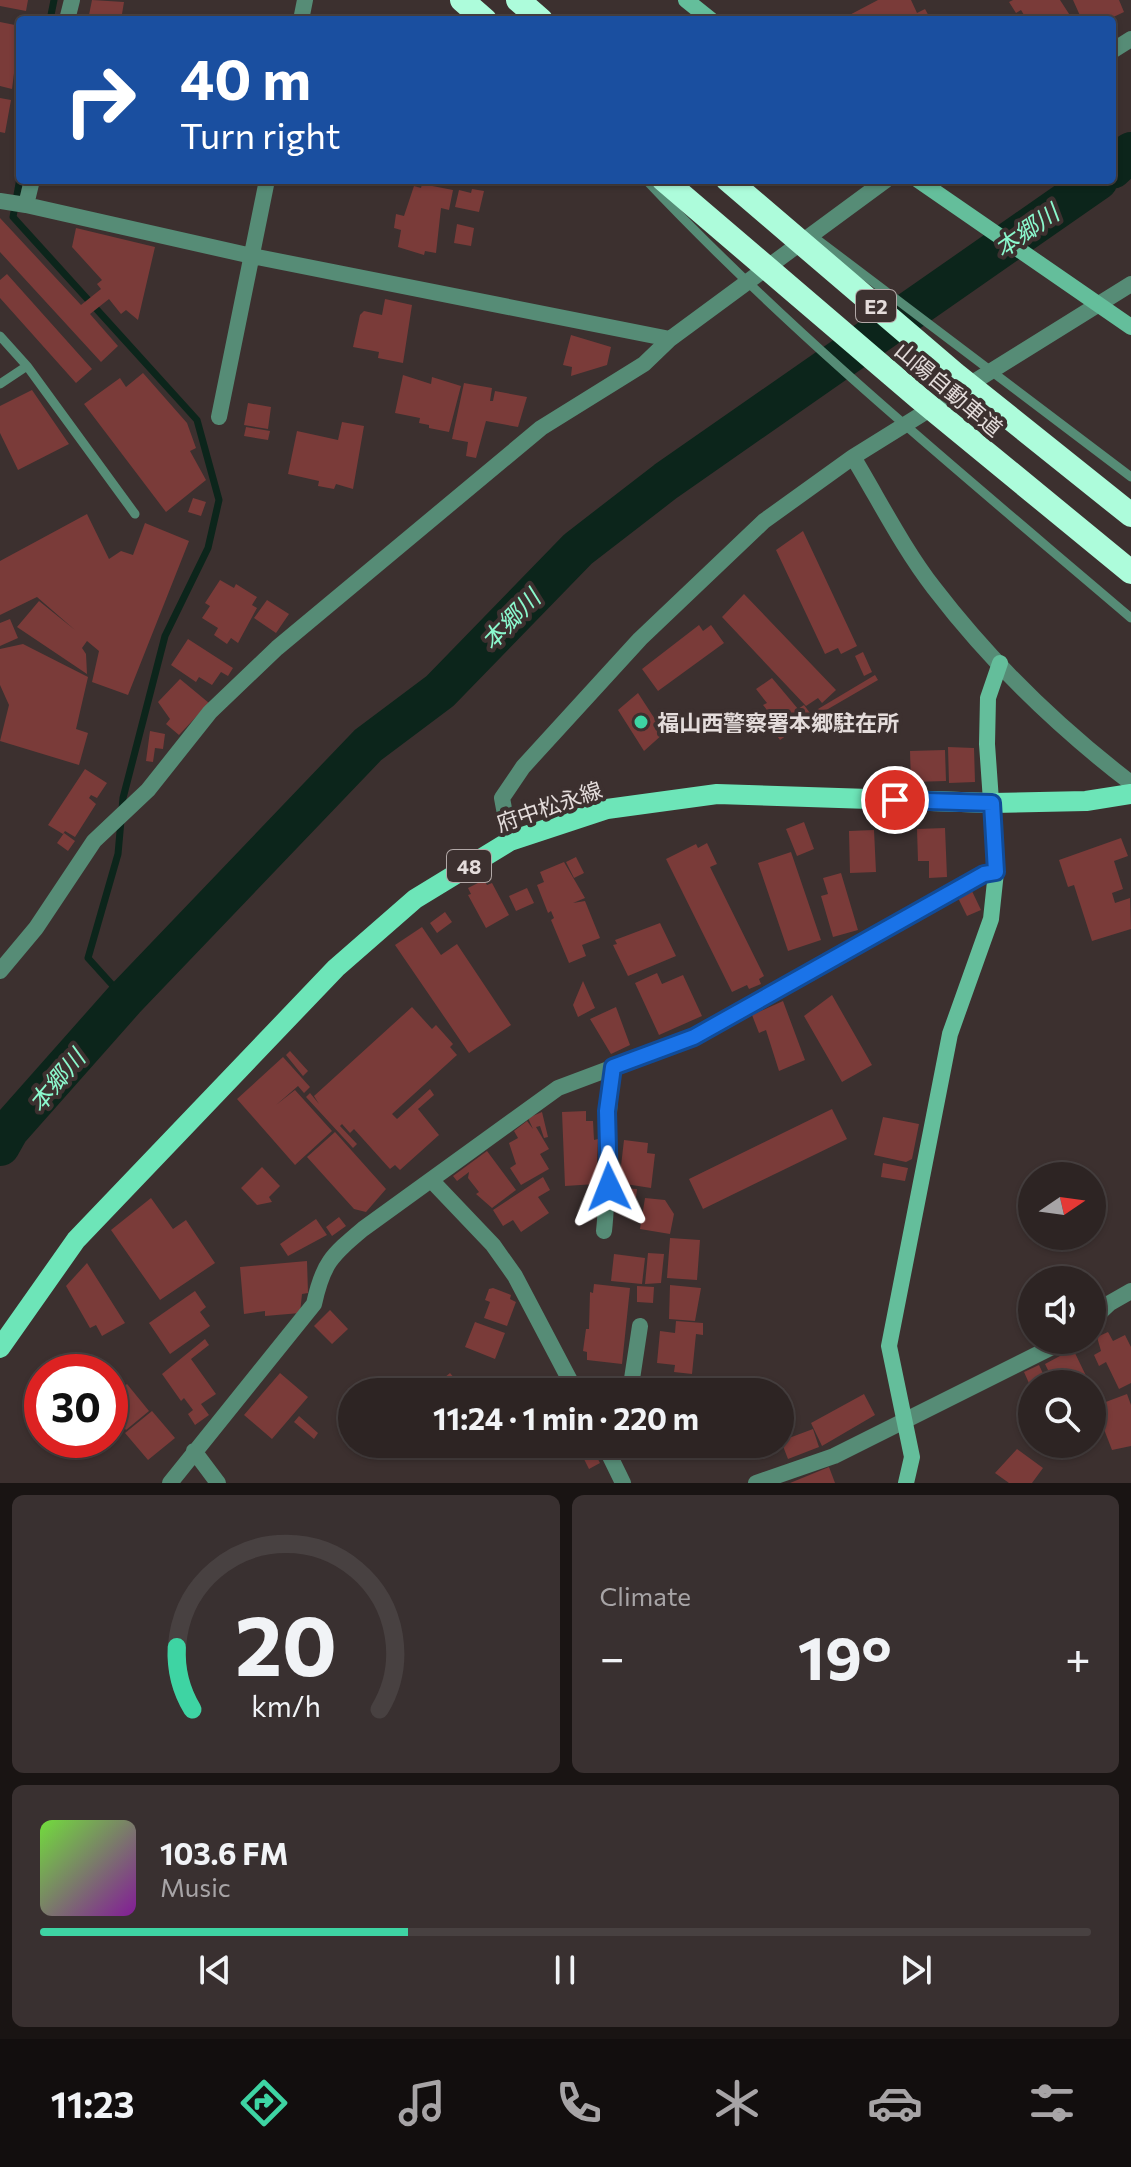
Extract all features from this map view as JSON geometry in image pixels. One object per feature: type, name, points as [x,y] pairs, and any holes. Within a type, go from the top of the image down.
[{"type":"highway","points":[[462,0],[480,16]]},
{"type":"highway","points":[[518,0],[536,16]]},
{"type":"highway","name":"山陽自動車道","points":[[667,184],[712,236],[962,433],[1131,572]]},
{"type":"highway","name":"山陽自動車道","points":[[734,184],[760,202],[997,408],[1131,515]]},
{"type":"main road","name":"府中松永線","points":[[0,1348],[76,1240],[336,968],[415,899],[510,841],[607,809],[717,794],[992,803],[1086,801],[1131,794]]},
{"type":"street","points":[[688,0],[706,16]]},
{"type":"street","points":[[26,205],[31,184]]},
{"type":"street","points":[[219,417],[266,184]]},
{"type":"street","points":[[0,971],[36,928],[94,841],[148,790],[210,712],[277,648],[541,428],[644,364],[670,339],[881,184]]},
{"type":"street","points":[[924,184],[1131,327]]},
{"type":"street","points":[[0,201],[252,256],[670,339]]},
{"type":"street","points":[[510,841],[502,798],[523,767],[640,639],[764,521],[853,457],[1131,284]]},
{"type":"street","points":[[634,331],[644,364]]},
{"type":"street","points":[[853,457],[933,587],[1000,663],[1079,743],[1131,783]]},
{"type":"street","points":[[906,1483],[912,1457],[889,1346],[950,1034],[991,919],[996,872],[987,744],[988,698],[1000,663]]},
{"type":"street","points":[[170,1483],[314,1304],[322,1271],[338,1250],[558,1088],[694,1037],[984,874],[996,872]]},
{"type":"street","points":[[604,1231],[609,1187],[607,1111],[613,1067]]},
{"type":"street","points":[[432,1181],[493,1245],[515,1276],[569,1378]]},
{"type":"street","points":[[1106,1307],[1131,1291]]},
{"type":"street","points":[[632,1378],[640,1326]]},
{"type":"street","points":[[756,1483],[834,1456],[1039,1354]]},
{"type":"street","points":[[194,1451],[218,1483]]},
{"type":"street","points":[[611,1458],[623,1483]]},
{"type":"lane","points":[[651,184],[712,236],[935,448],[1131,618]]},
{"type":"lane","points":[[741,184],[760,202],[1020,390],[1131,477]]},
{"type":"lane","points":[[0,336],[27,366],[135,514]]},
{"type":"lane","points":[[0,384],[27,366]]},
{"type":"building","points":[[0,0],[28,0],[26,11],[0,6]]},
{"type":"building","points":[[92,0],[124,2],[122,16],[89,16]]},
{"type":"building","points":[[878,0],[911,0],[917,13],[925,9],[929,16],[848,16]]},
{"type":"building","points":[[1060,0],[1070,16],[1025,16],[1021,10],[1016,13],[1009,2]]},
{"type":"building","points":[[1073,0],[1119,0],[1124,12],[1116,16],[1080,16]]},
{"type":"building","points":[[0,22],[16,25],[16,58],[12,89],[0,86]]},
{"type":"building","points":[[0,98],[11,100],[5,133],[0,132]]},
{"type":"building","points":[[422,184],[453,190],[449,210],[441,208],[436,253],[425,251],[424,255],[398,247],[401,230],[394,228],[396,214],[404,216],[414,186],[421,188]]},
{"type":"building","points":[[472,189],[484,191],[479,212],[455,207],[459,190],[471,193]]},
{"type":"building","points":[[0,218],[81,305],[101,289],[97,284],[102,280],[72,247],[76,228],[155,247],[138,320],[126,310],[121,314],[109,299],[90,314],[118,346],[101,362],[0,252]]},
{"type":"building","points":[[457,224],[474,228],[471,246],[454,243]]},
{"type":"building","points":[[7,274],[92,369],[76,383],[0,298],[0,280]]},
{"type":"building","points":[[385,299],[412,305],[403,363],[378,358],[379,352],[353,347],[360,315],[364,311],[382,315]]},
{"type":"building","points":[[571,335],[611,347],[607,365],[571,376],[572,367],[563,365]]},
{"type":"building","points":[[143,373],[187,423],[196,448],[190,451],[206,480],[166,512],[84,404],[120,378],[126,387]]},
{"type":"building","points":[[403,375],[431,384],[432,377],[461,386],[449,432],[429,428],[429,425],[419,423],[420,418],[395,413]]},
{"type":"building","points":[[464,383],[492,388],[490,401],[493,401],[495,391],[527,397],[518,427],[486,421],[476,458],[466,456],[468,442],[452,439]]},
{"type":"building","points":[[32,390],[69,444],[18,470],[0,433],[0,406]]},
{"type":"building","points":[[248,403],[271,407],[268,429],[244,425]]},
{"type":"building","points":[[342,422],[364,426],[353,489],[336,484],[334,489],[318,486],[319,481],[288,474],[297,431],[338,440]]},
{"type":"building","points":[[246,427],[270,431],[268,440],[244,436]]},
{"type":"building","points":[[193,498],[206,502],[201,516],[188,512]]},
{"type":"building","points":[[87,514],[109,559],[121,551],[133,555],[145,523],[189,541],[128,695],[92,682],[99,651],[87,641],[82,648],[86,654],[87,674],[17,627],[39,601],[75,630],[37,597],[0,615],[0,561]]},
{"type":"building","points":[[803,531],[857,646],[841,654],[838,648],[825,654],[776,550]]},
{"type":"building","points":[[220,580],[234,588],[236,584],[257,597],[252,605],[257,608],[238,643],[231,638],[227,644],[214,635],[218,628],[202,618],[210,606],[205,603]]},
{"type":"building","points":[[744,594],[836,690],[822,703],[818,698],[806,706],[722,617]]},
{"type":"building","points":[[267,600],[289,614],[276,633],[254,618]]},
{"type":"building","points":[[10,619],[18,638],[0,646],[0,623]]},
{"type":"building","points":[[699,625],[703,631],[711,625],[724,643],[658,691],[642,669]]},
{"type":"building","points":[[188,639],[233,668],[228,676],[221,672],[212,685],[199,677],[196,682],[171,665]]},
{"type":"building","points":[[23,644],[88,677],[76,729],[88,733],[79,765],[0,741],[9,705],[0,685],[0,649]]},
{"type":"building","points":[[863,652],[872,672],[864,676],[855,656]]},
{"type":"building","points":[[875,675],[878,680],[816,716],[813,712]]},
{"type":"building","points":[[772,678],[798,709],[804,705],[813,717],[780,740],[761,713],[767,710],[763,705],[767,703],[756,689]]},
{"type":"building","points":[[180,679],[209,703],[179,735],[166,724],[170,719],[158,702]]},
{"type":"building","name":"福山西警察署本郷駐在所","points":[[638,693],[664,733],[644,751],[618,710]]},
{"type":"building","points":[[150,731],[165,734],[163,749],[155,748],[153,762],[146,761]]},
{"type":"building","points":[[948,747],[974,748],[975,782],[949,783]]},
{"type":"building","points":[[945,750],[946,781],[911,782],[910,751]]},
{"type":"building","points":[[85,769],[107,783],[97,798],[91,795],[89,798],[96,804],[75,837],[48,825]]},
{"type":"building","points":[[804,822],[814,849],[797,856],[786,829]]},
{"type":"building","points":[[945,828],[947,877],[929,878],[929,861],[918,861],[917,829]]},
{"type":"building","points":[[874,830],[876,872],[850,873],[849,831]]},
{"type":"building","points":[[64,833],[75,841],[68,851],[57,843]]},
{"type":"building","points":[[1121,838],[1128,856],[1114,861],[1123,889],[1112,893],[1115,903],[1130,898],[1131,929],[1092,941],[1074,885],[1068,887],[1059,860]]},
{"type":"building","points":[[707,843],[717,864],[710,867],[764,976],[759,979],[761,984],[749,989],[747,985],[732,992],[666,859],[696,844],[698,848]]},
{"type":"building","points":[[791,852],[821,940],[788,951],[758,863]]},
{"type":"building","points":[[576,857],[584,873],[574,878],[566,862]]},
{"type":"building","points":[[564,862],[585,898],[573,903],[585,901],[600,938],[582,945],[586,956],[569,963],[551,920],[554,918],[551,911],[548,913],[537,885],[544,882],[540,872]]},
{"type":"building","points":[[841,873],[858,930],[833,937],[821,896],[828,894],[823,878]]},
{"type":"building","points":[[484,880],[487,885],[492,883],[509,915],[486,928],[468,895],[471,894],[468,888]]},
{"type":"building","points":[[527,888],[534,903],[516,911],[509,896]]},
{"type":"building","points":[[971,889],[981,910],[967,916],[957,896]]},
{"type":"building","points":[[445,912],[452,922],[437,933],[430,923]]},
{"type":"building","points":[[660,923],[676,956],[628,976],[613,945],[617,944],[615,940]]},
{"type":"building","points":[[422,927],[441,955],[457,944],[511,1025],[469,1053],[395,945]]},
{"type":"building","points":[[657,973],[662,984],[683,975],[702,1016],[659,1035],[635,983]]},
{"type":"building","points":[[583,981],[595,1008],[578,1017],[573,1005]]},
{"type":"building","points":[[832,995],[872,1065],[842,1082],[804,1016]]},
{"type":"building","points":[[783,1001],[805,1060],[779,1071],[766,1030],[759,1033],[752,1015]]},
{"type":"building","points":[[412,1007],[432,1029],[436,1025],[453,1044],[450,1047],[457,1055],[392,1114],[397,1119],[430,1089],[434,1095],[418,1109],[439,1135],[400,1170],[395,1165],[390,1169],[354,1129],[350,1133],[342,1124],[340,1126],[357,1144],[353,1148],[306,1097],[310,1093],[319,1104],[314,1096]]},
{"type":"building","points":[[616,1007],[630,1045],[611,1054],[590,1019]]},
{"type":"building","points":[[290,1051],[308,1071],[303,1076],[286,1055]]},
{"type":"building","points":[[283,1057],[310,1087],[304,1093],[298,1086],[276,1105],[295,1090],[332,1131],[295,1165],[237,1099]]},
{"type":"building","points":[[832,1109],[847,1139],[703,1209],[689,1179]]},
{"type":"building","points":[[586,1111],[586,1121],[593,1121],[594,1140],[598,1139],[596,1184],[565,1186],[562,1112]]},
{"type":"building","points":[[542,1112],[548,1137],[544,1138],[540,1126],[536,1127],[549,1149],[540,1154],[549,1169],[521,1185],[510,1168],[516,1164],[509,1143],[518,1138],[514,1131],[527,1121],[533,1129],[528,1118]]},
{"type":"building","points":[[883,1117],[919,1124],[912,1159],[906,1162],[874,1155]]},
{"type":"building","points":[[335,1132],[386,1189],[366,1212],[354,1209],[307,1157]]},
{"type":"building","points":[[624,1140],[648,1143],[647,1153],[655,1154],[651,1188],[619,1183]]},
{"type":"building","points":[[487,1151],[516,1190],[492,1208],[476,1194],[479,1192],[468,1178],[469,1172],[457,1181],[453,1176]]},
{"type":"building","points":[[883,1163],[908,1168],[905,1181],[881,1177]]},
{"type":"building","points":[[262,1167],[280,1186],[269,1197],[272,1202],[257,1205],[241,1188]]},
{"type":"building","points":[[543,1177],[550,1190],[538,1197],[549,1213],[521,1232],[513,1220],[503,1226],[493,1210]]},
{"type":"building","points":[[619,1188],[637,1189],[635,1205],[618,1203]]},
{"type":"building","points":[[151,1198],[173,1229],[186,1220],[215,1263],[160,1300],[111,1230]]},
{"type":"building","points":[[645,1198],[665,1200],[674,1214],[670,1234],[640,1229]]},
{"type":"building","points":[[339,1217],[346,1226],[332,1236],[326,1227]]},
{"type":"building","points":[[316,1219],[327,1235],[288,1256],[280,1244]]},
{"type":"building","points":[[670,1238],[700,1240],[697,1280],[667,1278]]},
{"type":"building","points":[[648,1253],[664,1254],[661,1283],[645,1284]]},
{"type":"building","points":[[614,1254],[645,1258],[642,1284],[611,1281]]},
{"type":"building","points":[[307,1261],[308,1293],[302,1294],[300,1313],[265,1316],[265,1311],[244,1314],[240,1267]]},
{"type":"building","points":[[87,1263],[125,1323],[102,1336],[96,1325],[90,1328],[66,1286]]},
{"type":"building","points":[[594,1284],[630,1288],[622,1364],[587,1360],[587,1352],[583,1351],[586,1329],[589,1329],[590,1292],[593,1293]]},
{"type":"building","points":[[670,1285],[701,1288],[695,1321],[669,1319]]},
{"type":"building","points":[[637,1286],[654,1287],[653,1303],[637,1302]]},
{"type":"building","points":[[489,1289],[511,1295],[510,1299],[516,1302],[507,1326],[484,1318],[490,1302],[485,1300]]},
{"type":"building","points":[[195,1291],[206,1307],[200,1312],[210,1326],[170,1354],[149,1323]]},
{"type":"building","points":[[330,1310],[348,1329],[332,1344],[314,1326]]},
{"type":"building","points":[[676,1321],[703,1323],[703,1335],[696,1334],[692,1374],[674,1372],[675,1365],[657,1363],[660,1331],[675,1333]]},
{"type":"building","points":[[475,1322],[505,1333],[495,1359],[465,1347]]},
{"type":"building","points":[[1106,1333],[1113,1341],[1125,1335],[1131,1347],[1131,1383],[1119,1389],[1106,1362],[1099,1366],[1094,1355],[1106,1354]]},
{"type":"building","points":[[205,1339],[209,1345],[191,1359],[216,1394],[201,1404],[209,1415],[195,1425],[188,1414],[193,1410],[184,1398],[181,1401],[162,1374]]},
{"type":"building","points":[[1064,1354],[1075,1354],[1083,1370],[1048,1370],[1045,1364]]},
{"type":"building","points":[[280,1373],[308,1397],[272,1439],[244,1415]]},
{"type":"building","points":[[128,1385],[149,1411],[128,1428]]},
{"type":"building","points":[[864,1394],[875,1415],[822,1446],[811,1423]]},
{"type":"building","points":[[1127,1394],[1131,1405],[1131,1446],[1112,1450],[1106,1434],[1106,1402]]},
{"type":"building","points":[[152,1411],[175,1438],[148,1460],[128,1437],[128,1431]]},
{"type":"building","points":[[299,1416],[318,1433],[314,1439],[294,1422]]},
{"type":"building","points":[[813,1429],[819,1447],[794,1457],[794,1436]]},
{"type":"building","points":[[1017,1449],[1018,1458],[1029,1458],[1043,1468],[1032,1483],[1009,1483],[995,1473]]},
{"type":"building","points":[[584,1458],[597,1458],[600,1463],[589,1469]]},
{"type":"building","points":[[829,1467],[835,1483],[790,1483]]},
{"type":"waterway","points":[[51,16],[54,0]]},
{"type":"waterway","name":"本郷川","points":[[1116,165],[1131,152]]},
{"type":"waterway","points":[[19,184],[13,217],[197,420],[219,500],[208,548],[165,636],[123,798],[118,854],[88,958],[125,999]]},
{"type":"waterway","name":"本郷川","points":[[0,1146],[9,1130],[125,999],[368,745],[440,691],[578,549],[666,481],[1092,184]]},
{"type":"place","name":"福山西警察署本郷駐在所","points":[[641,722]]},
{"type":"route","points":[[609,1187],[607,1111],[613,1067],[694,1037],[984,874],[996,872],[992,803],[895,800]]}]
